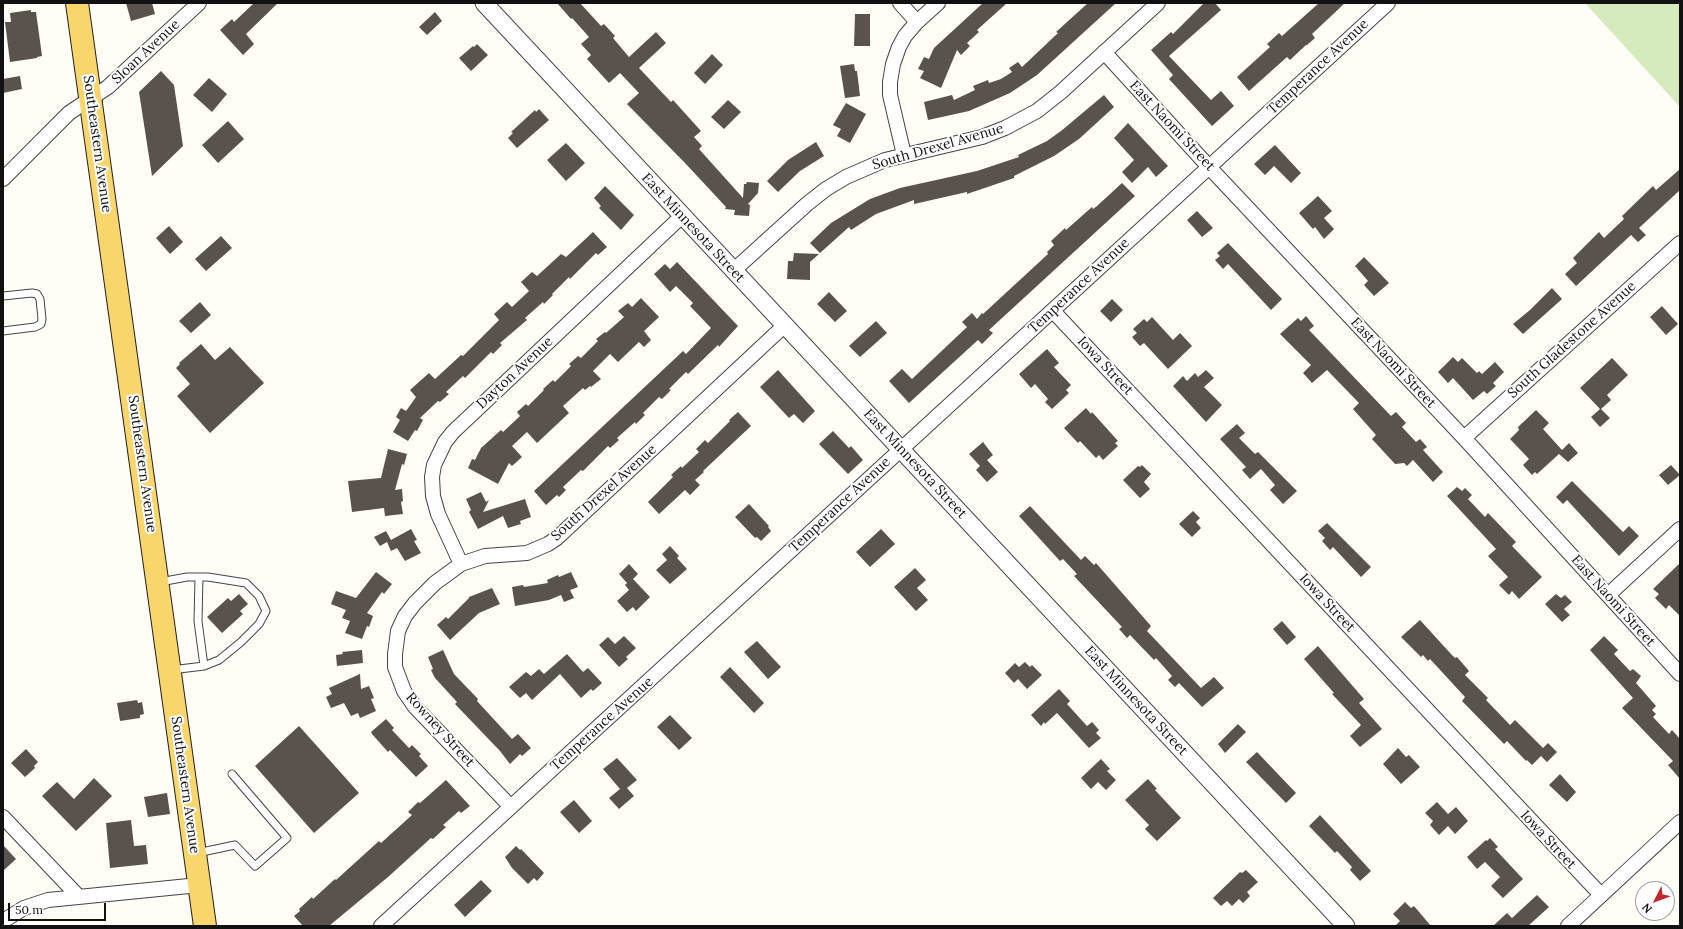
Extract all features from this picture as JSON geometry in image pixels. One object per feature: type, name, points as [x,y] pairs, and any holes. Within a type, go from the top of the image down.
[{"type":"main road","name":"Southeastern Avenue","points":[[77,3],[205,926]]},
{"type":"street","name":"Sloan Avenue","points":[[3,179],[69,113],[108,87],[199,3]]},
{"type":"street","name":"East Minnesota Street","points":[[484,3],[1346,926]]},
{"type":"street","points":[[900,3],[917,22]]},
{"type":"street","points":[[904,155],[890,95],[890,82],[893,64],[905,36],[917,22],[938,3]]},
{"type":"street","name":"South Drexel Avenue","points":[[733,271],[807,204],[826,189],[846,177],[874,164],[904,155],[970,140],[999,131],[1036,111],[1056,96],[1158,3]]},
{"type":"street","name":"Temperance Avenue","points":[[381,926],[1388,3]]},
{"type":"street","name":"East Naomi Street","points":[[1104,52],[1209,167],[1464,438],[1680,674]]},
{"type":"street","name":"Dayton Avenue","points":[[461,564],[438,514],[432,496],[432,477],[434,465],[445,442],[453,432],[682,216]]},
{"type":"street","name":"South Gladestone Avenue","points":[[1464,438],[1680,243]]},
{"type":"street","name":"Iowa Street","points":[[1053,311],[1601,896]]},
{"type":"street","name":"South Drexel Avenue","points":[[396,641],[401,623],[412,607],[435,583],[461,564],[485,556],[527,553],[538,550],[553,541],[785,325]]},
{"type":"street","points":[[1608,595],[1680,529]]},
{"type":"street","name":"Rowney Street","points":[[396,641],[396,667],[399,680],[407,697],[511,807]]},
{"type":"street","points":[[3,817],[79,897]]},
{"type":"street","points":[[1568,926],[1680,822]]},
{"type":"street","points":[[3,921],[19,910],[48,900],[199,885]]},
{"type":"lane","points":[[3,296],[32,293],[37,294],[40,299],[42,319],[41,324],[35,327],[3,331]]},
{"type":"lane","points":[[199,577],[198,621],[204,666]]},
{"type":"lane","points":[[158,582],[208,577],[246,583],[259,596],[266,611],[259,624],[241,642],[218,660],[204,666],[170,671]]},
{"type":"lane","points":[[195,854],[235,845],[255,866],[287,838],[232,774]]},
{"type":"green space","points":[[1585,3],[1680,3],[1680,107]]},
{"type":"building","points":[[126,3],[152,3],[155,14],[131,21]]},
{"type":"building","points":[[254,3],[278,3],[246,34],[254,44],[243,55],[220,30],[232,19],[234,22]]},
{"type":"building","points":[[557,3],[580,3],[601,26],[604,24],[615,36],[613,38],[629,57],[656,32],[666,43],[639,68],[671,102],[673,100],[701,131],[694,137],[702,146],[699,149],[743,198],[744,184],[747,182],[759,183],[758,193],[748,204],[750,205],[749,216],[734,215],[735,210],[725,209],[726,207],[685,163],[627,104],[639,93],[620,73],[609,83],[587,59],[591,55],[581,44],[589,37]]},
{"type":"building","points":[[983,3],[1007,3],[977,30],[979,32],[967,43],[970,46],[961,55],[957,50],[941,88],[920,78],[924,71],[918,69],[924,57],[929,59],[934,48]]},
{"type":"building","points":[[1088,3],[1116,3],[1037,75],[1010,93],[969,111],[928,120],[924,102],[952,95],[954,100],[975,90],[973,86],[988,80],[989,83],[1001,79],[1012,72],[1009,68],[1018,62],[1022,67],[1058,33],[1056,32]]},
{"type":"building","points":[[1204,3],[1215,3],[1221,10],[1169,56],[1211,100],[1221,91],[1234,106],[1212,126],[1169,79],[1173,75],[1151,50],[1171,32],[1173,34]]},
{"type":"building","points":[[1319,3],[1345,3],[1312,34],[1315,38],[1290,60],[1287,57],[1249,91],[1237,77],[1270,47],[1267,44],[1279,33],[1282,36]]},
{"type":"building","points":[[31,10],[31,12],[36,12],[42,56],[10,62],[5,22],[11,22],[10,13]]},
{"type":"building","points":[[435,12],[442,21],[427,35],[419,27]]},
{"type":"building","points":[[855,14],[870,14],[870,46],[854,46]]},
{"type":"building","points":[[477,44],[488,55],[471,71],[459,58]]},
{"type":"building","points":[[712,54],[723,65],[705,84],[694,73]]},
{"type":"building","points":[[854,64],[855,71],[857,71],[860,96],[845,98],[840,66]]},
{"type":"building","points":[[161,71],[174,85],[183,146],[152,176],[139,92]]},
{"type":"building","points":[[20,76],[22,89],[3,93],[3,79]]},
{"type":"building","points":[[209,78],[227,94],[212,112],[193,95]]},
{"type":"building","points":[[1104,95],[1114,107],[1079,139],[1054,156],[1014,176],[1014,178],[967,194],[967,192],[914,204],[914,200],[876,214],[851,230],[849,227],[820,253],[810,243],[831,223],[870,199],[900,188],[977,171],[1019,157],[1018,155],[1047,141],[1061,131]]},
{"type":"building","points":[[728,100],[741,112],[724,129],[711,117]]},
{"type":"building","points":[[846,103],[866,114],[850,143],[837,136],[841,129],[833,125]]},
{"type":"building","points":[[539,109],[549,120],[517,148],[508,138],[513,133],[511,132],[535,110],[536,112]]},
{"type":"building","points":[[228,121],[244,139],[218,163],[202,145]]},
{"type":"building","points":[[1128,123],[1168,166],[1156,177],[1148,167],[1132,183],[1122,172],[1134,160],[1114,138]]},
{"type":"building","points":[[816,142],[824,156],[800,171],[778,192],[767,181],[788,160]]},
{"type":"building","points":[[566,143],[585,163],[566,181],[547,160]]},
{"type":"building","points":[[1275,145],[1301,173],[1291,183],[1274,166],[1265,175],[1254,164]]},
{"type":"building","points":[[1680,169],[1680,190],[1639,228],[1646,235],[1638,242],[1631,235],[1576,286],[1565,274],[1577,263],[1573,258],[1599,232],[1604,238],[1624,219],[1622,216],[1653,186],[1656,190]]},
{"type":"building","points":[[1122,183],[1135,196],[989,330],[993,333],[982,344],[978,340],[909,403],[889,381],[902,369],[912,379],[967,327],[962,322],[972,313],[977,319],[982,313],[983,314],[1048,254],[1047,252],[1054,245],[1051,241],[1092,207],[1093,209],[1097,206]]},
{"type":"building","points":[[605,186],[634,215],[621,230],[599,208],[601,206],[594,198]]},
{"type":"building","points":[[1318,196],[1332,211],[1324,218],[1334,229],[1324,239],[1315,227],[1313,229],[1299,213]]},
{"type":"building","points":[[1197,211],[1213,228],[1202,237],[1187,220]]},
{"type":"building","points":[[169,226],[183,242],[170,254],[156,238]]},
{"type":"building","points":[[593,232],[607,247],[598,255],[596,253],[570,279],[569,277],[544,304],[543,302],[525,318],[527,320],[500,343],[502,345],[493,354],[491,352],[465,378],[463,376],[446,392],[449,394],[440,402],[438,401],[420,418],[423,420],[417,431],[415,430],[408,441],[393,432],[400,420],[396,417],[401,408],[406,411],[416,397],[410,390],[429,373],[435,379],[461,355],[463,356],[499,320],[494,314],[507,302],[512,307],[529,291],[521,282],[532,272],[537,276],[561,254],[566,257]]},
{"type":"building","points":[[221,236],[232,248],[206,271],[195,259]]},
{"type":"building","points":[[1228,243],[1282,299],[1271,310],[1228,264],[1223,269],[1215,260],[1220,256],[1217,253]]},
{"type":"building","points":[[794,253],[819,254],[810,262],[810,280],[787,279],[788,261],[793,261]]},
{"type":"building","points":[[1364,257],[1389,283],[1374,296],[1364,285],[1368,281],[1355,266]]},
{"type":"building","points":[[677,262],[738,326],[719,347],[718,345],[688,374],[686,372],[669,389],[671,390],[662,399],[659,397],[643,413],[645,415],[636,424],[635,422],[617,438],[619,440],[610,448],[608,446],[583,471],[581,470],[563,487],[566,490],[559,497],[557,495],[546,505],[534,491],[683,351],[686,354],[711,328],[690,306],[693,303],[676,286],[670,292],[654,274],[665,264],[670,269]]},
{"type":"building","points":[[1552,288],[1562,299],[1523,334],[1513,324],[1530,310]]},
{"type":"building","points":[[829,292],[847,311],[835,322],[817,304]]},
{"type":"building","points":[[641,298],[659,317],[644,331],[651,340],[644,347],[639,342],[618,362],[610,354],[593,371],[601,379],[585,390],[583,388],[563,406],[569,413],[537,443],[527,432],[512,446],[522,457],[512,466],[509,463],[498,484],[468,468],[472,459],[475,460],[481,448],[501,430],[503,432],[520,416],[517,412],[526,404],[528,406],[544,390],[543,389],[553,380],[555,382],[571,366],[569,364],[578,356],[581,358],[598,341],[596,339],[605,332],[606,333],[624,317],[618,311],[628,303],[632,307]]},
{"type":"building","points":[[1112,299],[1123,310],[1111,322],[1100,311]]},
{"type":"building","points":[[200,302],[211,315],[191,333],[179,321]]},
{"type":"building","points":[[1662,306],[1678,324],[1666,335],[1650,317]]},
{"type":"building","points":[[1306,316],[1314,326],[1309,330],[1391,416],[1396,412],[1406,423],[1402,427],[1416,442],[1420,439],[1427,447],[1423,450],[1443,472],[1433,482],[1413,460],[1407,466],[1404,463],[1395,464],[1372,439],[1376,435],[1353,409],[1359,403],[1327,370],[1312,383],[1303,373],[1311,365],[1280,334],[1298,318],[1301,321]]},
{"type":"building","points":[[1152,317],[1173,340],[1180,333],[1192,346],[1168,369],[1144,343],[1140,346],[1132,337],[1137,333],[1133,329],[1144,319],[1147,322]]},
{"type":"building","points":[[876,321],[887,333],[860,357],[849,346]]},
{"type":"building","points":[[201,344],[215,360],[230,347],[264,383],[210,433],[177,396],[190,384],[176,368],[180,364],[179,363]]},
{"type":"building","points":[[1047,349],[1059,363],[1054,367],[1071,385],[1066,390],[1069,393],[1052,409],[1045,402],[1048,399],[1035,384],[1031,388],[1019,374]]},
{"type":"building","points":[[1453,357],[1458,362],[1462,358],[1477,373],[1479,371],[1482,374],[1495,362],[1504,372],[1493,383],[1496,386],[1487,394],[1484,391],[1473,400],[1453,378],[1448,383],[1438,372]]},
{"type":"building","points":[[1612,358],[1628,375],[1607,395],[1611,400],[1601,409],[1610,418],[1600,427],[1591,417],[1600,409],[1580,388]]},
{"type":"building","points":[[778,370],[815,411],[803,423],[794,414],[789,418],[760,387]]},
{"type":"building","points":[[1206,370],[1214,378],[1204,387],[1222,405],[1206,422],[1173,386],[1183,376],[1187,381],[1195,373],[1198,377]]},
{"type":"building","points":[[1086,408],[1091,414],[1092,412],[1118,441],[1115,443],[1118,446],[1103,460],[1099,455],[1096,458],[1080,441],[1078,443],[1064,428]]},
{"type":"building","points":[[1536,410],[1549,423],[1543,429],[1562,450],[1569,443],[1578,453],[1568,462],[1559,454],[1537,474],[1535,472],[1532,475],[1523,465],[1529,459],[1510,439],[1519,430],[1518,427]]},
{"type":"building","points":[[738,412],[751,426],[695,480],[700,485],[690,495],[685,490],[659,514],[648,502],[673,477],[671,475],[681,466],[682,468],[699,452],[696,449],[705,440],[708,443]]},
{"type":"building","points":[[1237,424],[1245,433],[1239,438],[1255,454],[1258,452],[1297,491],[1283,504],[1270,490],[1275,485],[1261,469],[1250,479],[1242,470],[1246,467],[1220,439]]},
{"type":"building","points":[[833,431],[849,448],[851,446],[863,460],[848,474],[819,444]]},
{"type":"building","points":[[983,442],[993,455],[987,460],[998,472],[987,482],[976,470],[980,466],[969,454]]},
{"type":"building","points":[[388,449],[407,454],[404,465],[402,464],[395,490],[402,489],[403,501],[401,502],[403,514],[385,516],[384,508],[352,512],[348,481],[381,478]]},
{"type":"building","points":[[1142,465],[1151,474],[1144,482],[1150,489],[1140,498],[1123,480],[1138,466],[1140,467]]},
{"type":"building","points":[[1671,465],[1680,475],[1668,485],[1659,475]]},
{"type":"building","points":[[1572,481],[1623,532],[1629,526],[1639,536],[1619,556],[1567,500],[1563,504],[1556,497]]},
{"type":"building","points":[[1457,487],[1462,491],[1465,488],[1472,495],[1468,499],[1485,517],[1488,513],[1516,542],[1512,546],[1542,577],[1519,599],[1512,591],[1509,595],[1499,585],[1508,577],[1488,556],[1496,549],[1447,496]]},
{"type":"building","points":[[481,492],[486,502],[489,500],[483,512],[525,499],[531,517],[520,521],[521,524],[508,528],[503,516],[478,529],[469,512],[471,510],[466,499]]},
{"type":"building","points":[[749,504],[769,526],[768,527],[771,531],[761,541],[757,537],[755,538],[735,517]]},
{"type":"building","points":[[1030,506],[1081,560],[1085,556],[1094,565],[1096,563],[1151,626],[1147,631],[1201,688],[1214,677],[1224,688],[1202,707],[1179,683],[1175,687],[1168,680],[1172,676],[1156,658],[1154,660],[1130,635],[1127,638],[1119,629],[1122,627],[1074,576],[1077,574],[1063,559],[1060,561],[1019,516]]},
{"type":"building","points":[[1193,511],[1200,518],[1196,522],[1201,528],[1192,537],[1179,524]]},
{"type":"building","points":[[1327,523],[1371,567],[1361,577],[1333,547],[1330,550],[1322,541],[1325,538],[1318,531]]},
{"type":"building","points":[[411,529],[417,540],[414,541],[421,553],[405,561],[397,548],[391,551],[387,542],[380,546],[374,537],[386,531],[391,540]]},
{"type":"building","points":[[881,529],[895,544],[870,567],[856,552]]},
{"type":"building","points":[[670,546],[679,556],[677,558],[687,569],[670,584],[656,570],[667,560],[662,554]]},
{"type":"building","points":[[1680,563],[1680,616],[1669,605],[1666,609],[1655,598],[1659,594],[1653,589]]},
{"type":"building","points":[[629,564],[638,574],[633,579],[650,597],[636,611],[633,607],[627,612],[617,601],[629,590],[625,585],[627,583],[619,574]]},
{"type":"building","points":[[915,568],[926,580],[917,588],[928,600],[916,611],[894,587]]},
{"type":"building","points":[[376,572],[392,584],[384,594],[382,592],[367,613],[373,616],[362,639],[345,633],[350,621],[342,618],[346,610],[331,604],[336,591],[356,598]]},
{"type":"building","points":[[571,572],[578,587],[570,590],[574,598],[564,602],[561,595],[549,600],[515,606],[512,587],[523,585],[524,587],[548,583],[547,580],[558,575],[559,577]]},
{"type":"building","points":[[492,588],[500,604],[479,613],[450,640],[437,625],[446,617],[448,619],[469,597]]},
{"type":"building","points":[[239,594],[248,604],[240,611],[243,614],[222,633],[207,617],[228,598],[231,601]]},
{"type":"building","points":[[1556,594],[1561,598],[1565,595],[1572,602],[1564,609],[1570,615],[1562,622],[1545,604]]},
{"type":"building","points":[[1420,620],[1451,654],[1455,658],[1457,657],[1469,671],[1465,675],[1488,698],[1486,700],[1510,725],[1515,720],[1543,748],[1548,743],[1557,752],[1547,762],[1541,756],[1532,765],[1527,760],[1526,761],[1507,741],[1504,744],[1462,701],[1465,697],[1430,659],[1428,661],[1423,655],[1421,657],[1401,637]]},
{"type":"building","points":[[1282,621],[1296,637],[1287,645],[1273,629]]},
{"type":"building","points":[[624,636],[636,648],[626,657],[628,659],[619,667],[599,645],[608,637],[615,644]]},
{"type":"building","points":[[1604,636],[1618,650],[1614,654],[1630,671],[1633,669],[1641,676],[1636,683],[1656,706],[1652,710],[1656,714],[1653,717],[1669,734],[1672,730],[1680,739],[1680,779],[1668,765],[1673,761],[1622,708],[1633,698],[1590,650]]},
{"type":"building","points":[[757,641],[781,667],[768,679],[744,652]]},
{"type":"building","points":[[1318,646],[1364,699],[1359,703],[1382,729],[1360,747],[1350,736],[1361,725],[1332,694],[1334,693],[1304,659]]},
{"type":"building","points":[[362,650],[363,663],[337,666],[336,655],[343,654],[342,652]]},
{"type":"building","points":[[443,650],[454,674],[478,699],[477,701],[512,739],[518,734],[531,748],[522,756],[520,754],[510,764],[500,751],[455,704],[457,702],[435,678],[431,670],[433,669],[428,657]]},
{"type":"building","points":[[567,654],[583,672],[588,668],[602,683],[593,691],[591,689],[581,698],[560,674],[532,700],[526,693],[520,698],[509,687],[526,672],[531,676],[539,669],[544,674]]},
{"type":"building","points":[[1025,662],[1030,667],[1032,665],[1042,675],[1027,689],[1018,679],[1014,683],[1005,673],[1015,663],[1019,667]]},
{"type":"building","points":[[730,667],[764,703],[754,713],[720,677]]},
{"type":"building","points":[[360,674],[361,689],[369,686],[374,698],[371,699],[376,711],[360,718],[358,713],[351,716],[344,703],[331,708],[326,697],[332,694],[329,688]]},
{"type":"building","points":[[1059,689],[1070,701],[1067,704],[1087,726],[1092,722],[1099,730],[1096,733],[1101,738],[1089,748],[1057,713],[1045,724],[1044,722],[1041,726],[1031,715]]},
{"type":"building","points":[[137,700],[138,703],[142,702],[144,714],[140,715],[140,718],[120,721],[117,703]]},
{"type":"building","points":[[670,715],[692,738],[679,750],[657,727]]},
{"type":"building","points":[[386,719],[394,728],[392,730],[409,748],[412,745],[421,754],[419,756],[428,766],[416,777],[390,750],[388,752],[372,734],[371,732]]},
{"type":"building","points":[[1238,724],[1246,732],[1225,753],[1218,744]]},
{"type":"building","points":[[299,726],[359,793],[314,833],[255,766]]},
{"type":"building","points":[[1398,748],[1406,757],[1409,755],[1420,767],[1401,784],[1383,764]]},
{"type":"building","points":[[26,749],[38,762],[34,766],[35,768],[25,777],[11,763]]},
{"type":"building","points":[[1257,752],[1296,793],[1286,803],[1246,762]]},
{"type":"building","points":[[617,758],[637,780],[627,788],[634,796],[619,809],[609,798],[620,789],[603,769]]},
{"type":"building","points":[[1101,759],[1110,769],[1107,771],[1116,780],[1106,790],[1098,782],[1091,789],[1081,778]]},
{"type":"building","points":[[1560,774],[1576,792],[1567,802],[1549,785]]},
{"type":"building","points":[[94,778],[112,796],[76,831],[42,796],[57,782],[74,799]]},
{"type":"building","points":[[1148,779],[1157,789],[1155,790],[1181,818],[1157,841],[1145,829],[1149,825],[1125,800]]},
{"type":"building","points":[[446,780],[470,806],[461,813],[459,811],[443,825],[446,827],[433,839],[431,838],[388,877],[329,926],[303,926],[294,916],[300,911],[299,909],[312,897],[313,899],[335,879],[336,880],[379,841],[381,843],[412,815],[408,812],[418,802],[420,803]]},
{"type":"building","points":[[167,793],[170,814],[148,817],[144,797]]},
{"type":"building","points":[[574,800],[592,821],[579,833],[560,812]]},
{"type":"building","points":[[1437,802],[1448,814],[1456,807],[1468,821],[1455,834],[1448,826],[1439,835],[1430,825],[1433,821],[1425,813]]},
{"type":"building","points":[[1320,815],[1371,871],[1360,881],[1350,870],[1352,867],[1337,851],[1335,853],[1309,826]]},
{"type":"building","points":[[131,820],[134,846],[146,845],[148,864],[110,868],[106,823]]},
{"type":"building","points":[[1490,838],[1498,847],[1495,849],[1523,879],[1503,898],[1491,886],[1500,877],[1485,862],[1477,869],[1467,857]]},
{"type":"building","points":[[3,845],[16,859],[3,871]]},
{"type":"building","points":[[516,846],[520,850],[521,849],[544,873],[537,881],[534,878],[528,884],[512,868],[505,857]]},
{"type":"building","points":[[1246,870],[1258,882],[1247,892],[1250,896],[1243,903],[1239,899],[1232,906],[1227,901],[1221,906],[1213,898],[1240,872],[1242,873]]},
{"type":"building","points":[[481,880],[492,891],[465,917],[454,905]]},
{"type":"building","points":[[1537,895],[1549,907],[1528,926],[1493,926],[1507,913],[1512,918]]},
{"type":"building","points":[[1405,902],[1411,908],[1414,906],[1431,926],[1395,926],[1400,921],[1393,914]]}]
